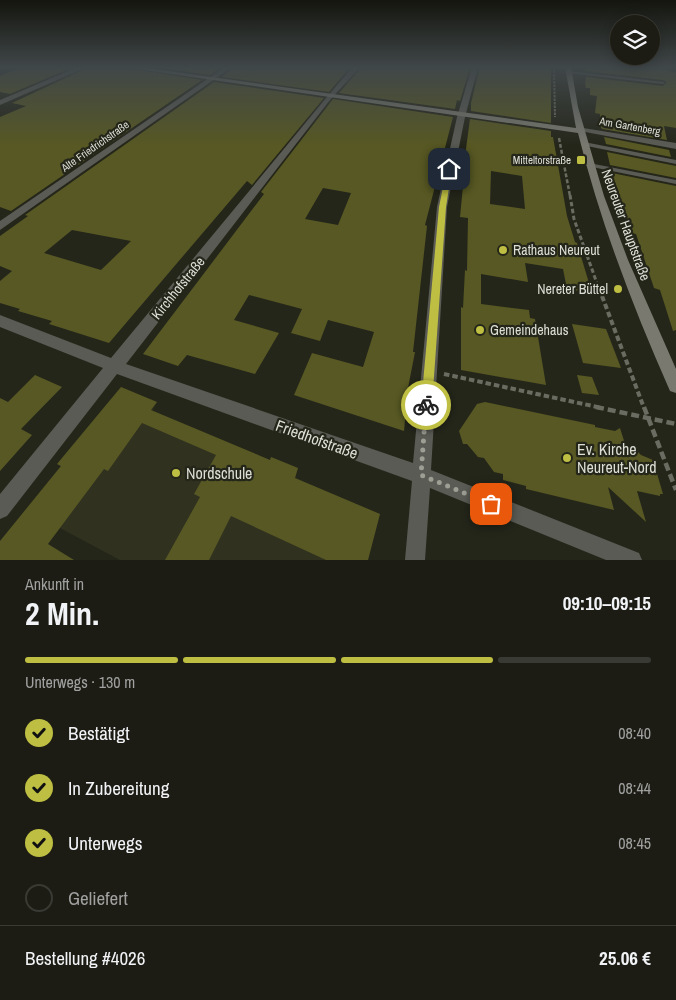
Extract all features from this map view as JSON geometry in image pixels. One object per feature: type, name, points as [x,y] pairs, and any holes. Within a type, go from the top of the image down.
[{"type":"street","points":[[0,103],[23,93]]},
{"type":"street","name":"Alte Friedrichstraße","points":[[2,223],[190,93]]},
{"type":"street","points":[[311,93],[580,130]]},
{"type":"street","name":"Kirchhofstraße","points":[[0,509],[334,93]]},
{"type":"street","points":[[414,560],[442,207],[468,93]]},
{"type":"street","name":"Neureuter Hauptstraße","points":[[571,93],[599,197],[632,285],[676,386]]},
{"type":"street","name":"Am Gartenberg","points":[[580,130],[676,146]]},
{"type":"street","name":"Friedhofstraße","points":[[0,321],[115,367],[421,475],[632,560]]},
{"type":"lane","points":[[584,144],[676,162]]},
{"type":"lane","points":[[590,165],[676,182]]},
{"type":"path","points":[[554,93],[555,120],[559,123],[560,128],[558,138],[574,219],[647,418],[676,490]]},
{"type":"path","points":[[429,371],[676,424]]},
{"type":"shaded area","name":"Nordschule","points":[[121,387],[157,402],[152,411],[270,460],[271,457],[298,468],[295,478],[380,514],[368,560],[120,560],[26,510],[61,467],[57,464]]},
{"type":"building","points":[[33,93],[183,93],[11,211],[0,207],[0,117],[26,106],[12,103]]},
{"type":"building","points":[[198,93],[291,93],[324,98],[252,185],[247,181],[109,343],[49,324],[52,321],[18,311],[20,309],[0,303],[0,281],[12,271],[0,266],[0,236],[28,216],[25,215]],"holes":[[[72,230],[131,241],[101,270],[44,253]]]},
{"type":"building","points":[[340,93],[462,93],[460,101],[457,100],[455,109]]},
{"type":"building","points":[[473,93],[551,93],[551,123],[471,111]]},
{"type":"building","points":[[590,93],[676,93],[676,128],[664,126],[667,140],[602,129],[600,126],[600,114],[595,113],[597,96],[590,95]]},
{"type":"building","points":[[333,99],[453,117],[425,225],[427,226],[413,352],[415,352],[408,388],[404,431],[294,395],[312,353],[363,367],[374,332],[328,320],[320,341],[291,333],[302,309],[249,295],[234,320],[279,333],[255,374],[187,355],[178,366],[143,354],[264,194],[261,192]],"holes":[[[323,188],[351,193],[338,225],[305,219]]]},
{"type":"building","points":[[470,119],[551,131],[567,216],[592,293],[567,289],[563,269],[525,263],[528,282],[481,274],[481,304],[529,310],[530,318],[535,319],[546,385],[461,370],[461,307],[463,308],[465,270],[467,271],[468,218],[460,217],[463,186],[461,186]],"holes":[[[491,171],[522,176],[525,209],[490,204]]]},
{"type":"building","points":[[604,137],[669,150],[671,157],[606,144]]},
{"type":"building","points":[[607,152],[676,166],[676,178],[610,165]]},
{"type":"building","points":[[612,173],[676,186],[676,330],[673,331],[660,290],[654,288],[636,234],[630,233]]},
{"type":"building","points":[[572,324],[606,329],[621,368],[583,363]]},
{"type":"building","points":[[35,375],[62,387],[21,429],[32,435],[0,471],[0,398],[8,402]]},
{"type":"building","points":[[577,375],[592,377],[599,395],[582,393]]},
{"type":"building","points":[[121,387],[157,402],[151,410],[270,460],[271,457],[298,468],[295,478],[380,514],[368,560],[326,560],[231,516],[209,560],[165,560],[200,497],[194,494],[216,455],[142,423],[108,471],[104,469],[48,544],[74,560],[0,560],[0,541],[61,466],[57,464]]},
{"type":"building","name":"Ev. Kirche Neureut-Nord","points":[[485,402],[595,425],[595,427],[615,431],[620,428],[626,447],[634,448],[641,455],[653,460],[663,494],[660,494],[660,496],[637,491],[646,522],[608,487],[614,510],[526,489],[526,486],[503,480],[503,474],[494,472],[484,458],[478,457],[467,444],[463,444],[459,431],[477,404]]},
{"type":"way so far","points":[[426,405],[421,475],[491,504]]},
{"type":"place","name":"Mitteltorstraße","points":[[581,160]]},
{"type":"place","name":"Rathaus Neureut","points":[[503,250]]},
{"type":"place","name":"Nereter Büttel","points":[[618,289]]},
{"type":"place","name":"Gemeindehaus","points":[[480,330]]},
{"type":"place","name":"Ev. Kirche Neureut-Nord","points":[[567,458]]},
{"type":"place","name":"Nordschule","points":[[176,473]]},
{"type":"route","points":[[426,405],[442,207],[449,169]]}]
